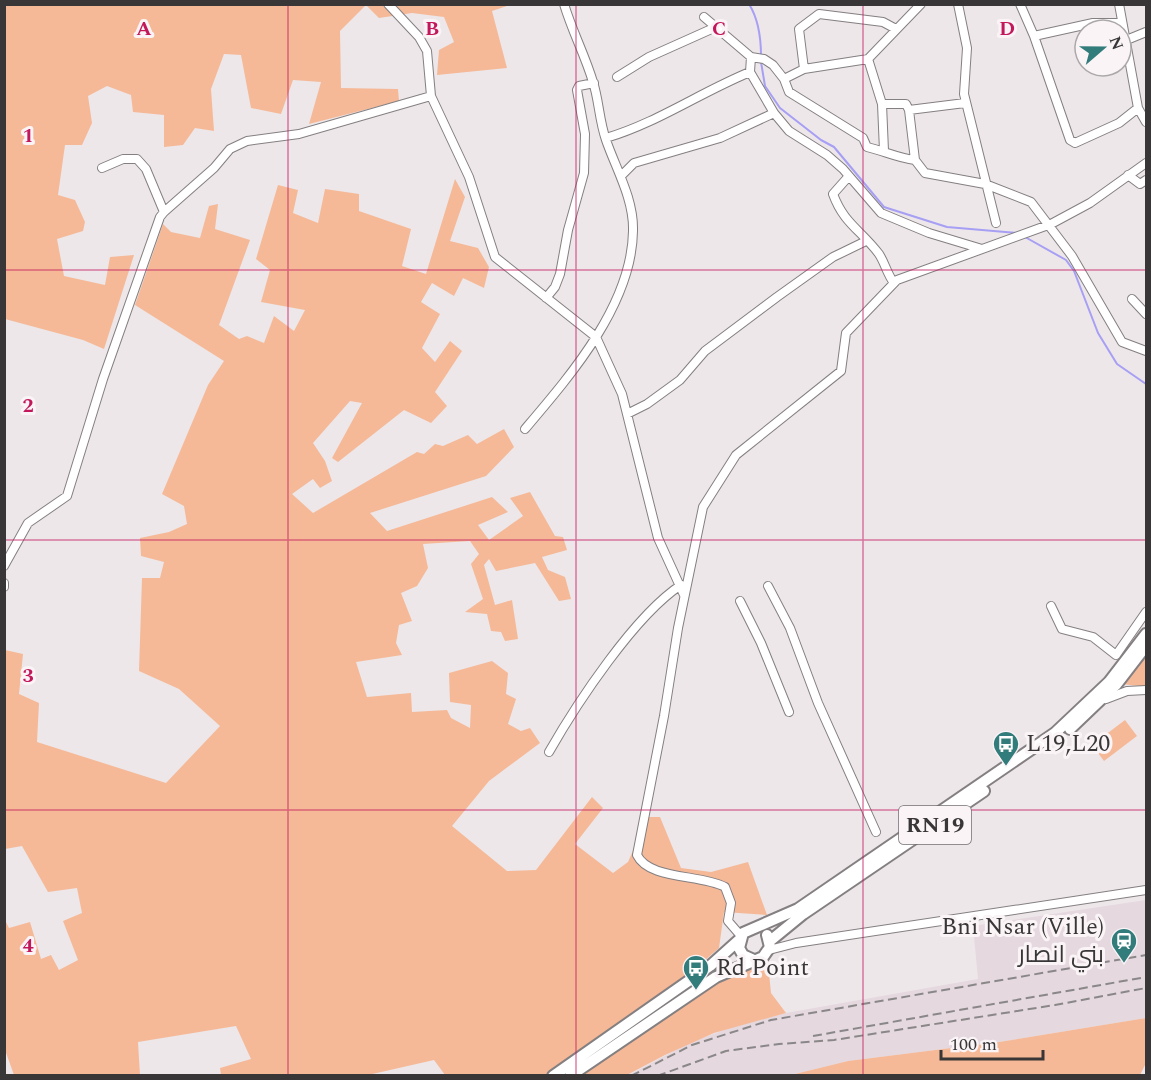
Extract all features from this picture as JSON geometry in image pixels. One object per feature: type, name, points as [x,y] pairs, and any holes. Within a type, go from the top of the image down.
[{"type":"highway","name":"RN19","points":[[570,1076],[716,977],[763,957],[770,945],[803,914],[1052,744],[1097,704],[1142,638]]},
{"type":"highway","name":"RN19","points":[[553,1076],[710,966],[754,928],[798,909],[1035,748],[1112,684]]},
{"type":"highway","points":[[754,928],[763,931],[770,945]]},
{"type":"highway","points":[[740,938],[741,952],[754,960]]},
{"type":"street","points":[[388,4],[419,37],[427,51],[431,96],[469,177],[495,257],[596,337],[622,394],[658,538],[683,584]]},
{"type":"street","points":[[525,429],[596,337],[615,300],[630,259],[633,230],[622,175],[598,116],[594,83],[564,4]]},
{"type":"street","points":[[784,79],[804,69],[868,59],[921,4]]},
{"type":"street","points":[[958,4],[968,48],[964,94],[996,223]]},
{"type":"street","points":[[1020,4],[1034,36],[1070,140],[1075,143],[1119,123],[1138,108]]},
{"type":"street","points":[[804,69],[799,29],[819,14],[883,22],[896,29]]},
{"type":"street","points":[[704,17],[784,79],[789,92],[863,138],[867,147],[884,151],[895,158],[915,160]]},
{"type":"street","points":[[617,77],[650,57],[716,27]]},
{"type":"street","points":[[1034,36],[1073,27]]},
{"type":"street","points":[[606,138],[639,128],[698,96],[750,72],[757,58]]},
{"type":"street","points":[[868,59],[882,104],[884,151]]},
{"type":"street","points":[[750,72],[774,113],[789,131],[827,155],[881,213],[929,233],[982,250]]},
{"type":"street","points":[[1132,78],[1138,108],[1146,122]]},
{"type":"street","points":[[546,298],[555,287],[560,274],[568,230],[584,173],[585,135],[577,90],[579,86],[594,83]]},
{"type":"street","points":[[4,566],[28,523],[67,496],[103,379],[160,217],[164,212],[214,168],[230,149],[247,141],[299,134],[431,96]]},
{"type":"street","points":[[909,110],[966,102]]},
{"type":"street","points":[[882,104],[906,104],[909,110],[915,160],[925,173],[985,184],[1031,202],[1050,224],[1122,342],[1146,351]]},
{"type":"street","points":[[622,175],[634,163],[720,138],[774,113]]},
{"type":"street","points":[[102,168],[123,159],[138,159],[146,170],[164,212]]},
{"type":"street","points":[[740,938],[728,921],[731,899],[725,887],[694,876],[651,869],[637,855],[684,595],[683,584],[703,507],[736,455],[840,371],[846,333],[894,283],[1050,224],[1090,203],[1146,163]]},
{"type":"street","points":[[1128,175],[1140,183],[1146,180]]},
{"type":"street","points":[[849,176],[833,194],[848,223],[878,253],[894,283]]},
{"type":"street","points":[[627,414],[647,404],[680,380],[705,351],[777,297],[833,257],[866,241]]},
{"type":"street","points":[[1132,299],[1146,314]]},
{"type":"street","points":[[549,752],[570,717],[644,617],[683,584]]},
{"type":"street","points":[[768,586],[789,628],[818,703],[876,832]]},
{"type":"street","points":[[740,601],[761,644],[789,712]]},
{"type":"street","points":[[1051,606],[1062,629],[1093,637],[1113,654],[1142,638],[1146,612]]},
{"type":"street","points":[[1112,684],[1127,691]]},
{"type":"street","points":[[1097,704],[1112,695],[1146,690]]},
{"type":"street","points":[[770,945],[1146,890]]},
{"type":"shaded area","points":[[4,5],[366,5],[340,31],[341,88],[398,89],[399,101],[309,124],[321,82],[293,80],[281,114],[251,108],[241,55],[224,54],[211,89],[214,131],[195,128],[183,145],[164,147],[164,115],[133,112],[131,95],[107,86],[88,96],[92,123],[82,145],[65,145],[58,195],[75,200],[85,222],[83,231],[57,239],[64,276],[105,285],[110,257],[134,255],[104,349],[83,340],[5,319]]},
{"type":"shaded area","points":[[366,5],[510,5],[492,11],[507,68],[437,75],[439,50],[454,42],[444,17],[412,13],[379,18]]},
{"type":"shaded area","points":[[455,179],[465,197],[450,241],[478,248],[489,267],[484,288],[463,278],[454,296],[432,283],[421,302],[440,314],[422,348],[435,362],[450,341],[462,351],[435,392],[447,406],[431,423],[404,410],[338,462],[332,458],[362,403],[350,401],[313,443],[325,461],[332,481],[320,488],[313,479],[292,494],[313,513],[417,452],[424,454],[435,444],[443,446],[468,435],[477,444],[504,429],[514,447],[486,476],[370,513],[387,531],[492,497],[508,512],[478,525],[489,540],[523,516],[510,498],[530,492],[555,536],[563,537],[567,550],[542,557],[548,570],[565,577],[571,599],[559,601],[535,563],[496,571],[489,559],[484,565],[495,605],[512,600],[518,639],[505,641],[501,632],[491,631],[487,614],[465,612],[483,599],[471,564],[479,554],[470,541],[423,544],[428,568],[417,586],[401,593],[412,621],[399,625],[396,643],[402,655],[356,662],[367,697],[411,693],[412,712],[447,710],[451,718],[470,728],[471,705],[450,702],[449,673],[492,661],[508,673],[506,694],[516,699],[508,724],[521,731],[530,728],[540,743],[489,781],[452,826],[507,871],[536,870],[592,797],[603,808],[575,844],[613,873],[628,862],[648,817],[660,817],[681,868],[711,872],[748,862],[767,915],[724,912],[719,948],[681,981],[545,1076],[445,1075],[434,1060],[368,1075],[221,1075],[220,1068],[251,1059],[236,1026],[138,1042],[140,1075],[14,1075],[5,1050],[4,918],[9,928],[30,922],[41,959],[51,955],[59,970],[78,960],[63,921],[82,913],[77,888],[48,892],[22,846],[5,849],[5,650],[23,654],[19,694],[39,703],[37,742],[166,783],[220,726],[179,689],[139,671],[142,578],[160,578],[164,562],[141,556],[140,538],[169,532],[187,524],[184,506],[162,494],[208,385],[224,361],[135,305],[163,224],[171,232],[200,238],[209,206],[218,204],[215,229],[250,240],[219,325],[239,339],[247,336],[264,343],[274,316],[294,331],[305,310],[261,302],[270,270],[256,259],[278,185],[298,190],[293,213],[318,223],[325,189],[359,194],[359,211],[411,229],[402,266],[426,274]]},
{"type":"shaded area","points":[[1146,652],[1146,687],[1122,684]]},
{"type":"shaded area","points":[[1125,720],[1137,736],[1104,761],[1092,745]]},
{"type":"shaded area","points":[[1146,900],[1146,1018],[999,1042],[848,1061],[791,1075],[627,1076],[689,1043],[738,1025],[786,1013],[978,979],[973,926]]},
{"type":"shaded area","points":[[768,963],[771,993],[786,1013],[714,1033],[627,1075],[575,1076],[691,994],[742,970]]},
{"type":"shaded area","points":[[1146,1018],[1146,1063],[1140,1075],[791,1075],[848,1061],[999,1042]]},
{"type":"waterway","points":[[749,4],[759,29],[761,56]]},
{"type":"waterway","points":[[761,62],[765,86],[780,108],[821,140],[834,147],[884,207],[947,227],[1017,233]]},
{"type":"waterway","points":[[1025,237],[1066,260],[1074,271],[1098,333],[1117,364],[1146,384]]},
{"type":"railway","points":[[631,1076],[692,1045],[771,1020],[1146,955]]},
{"type":"railway","points":[[813,1036],[1146,977]]},
{"type":"railway","points":[[657,1076],[726,1051],[834,1040],[1055,1005],[1146,988]]},
{"type":"place","name":"L19,L20","points":[[1006,767]]},
{"type":"place","name":"Bni Nsar (Ville) بني انصار","points":[[1124,964]]},
{"type":"place","name":"Rd Point","points":[[696,991]]}]
